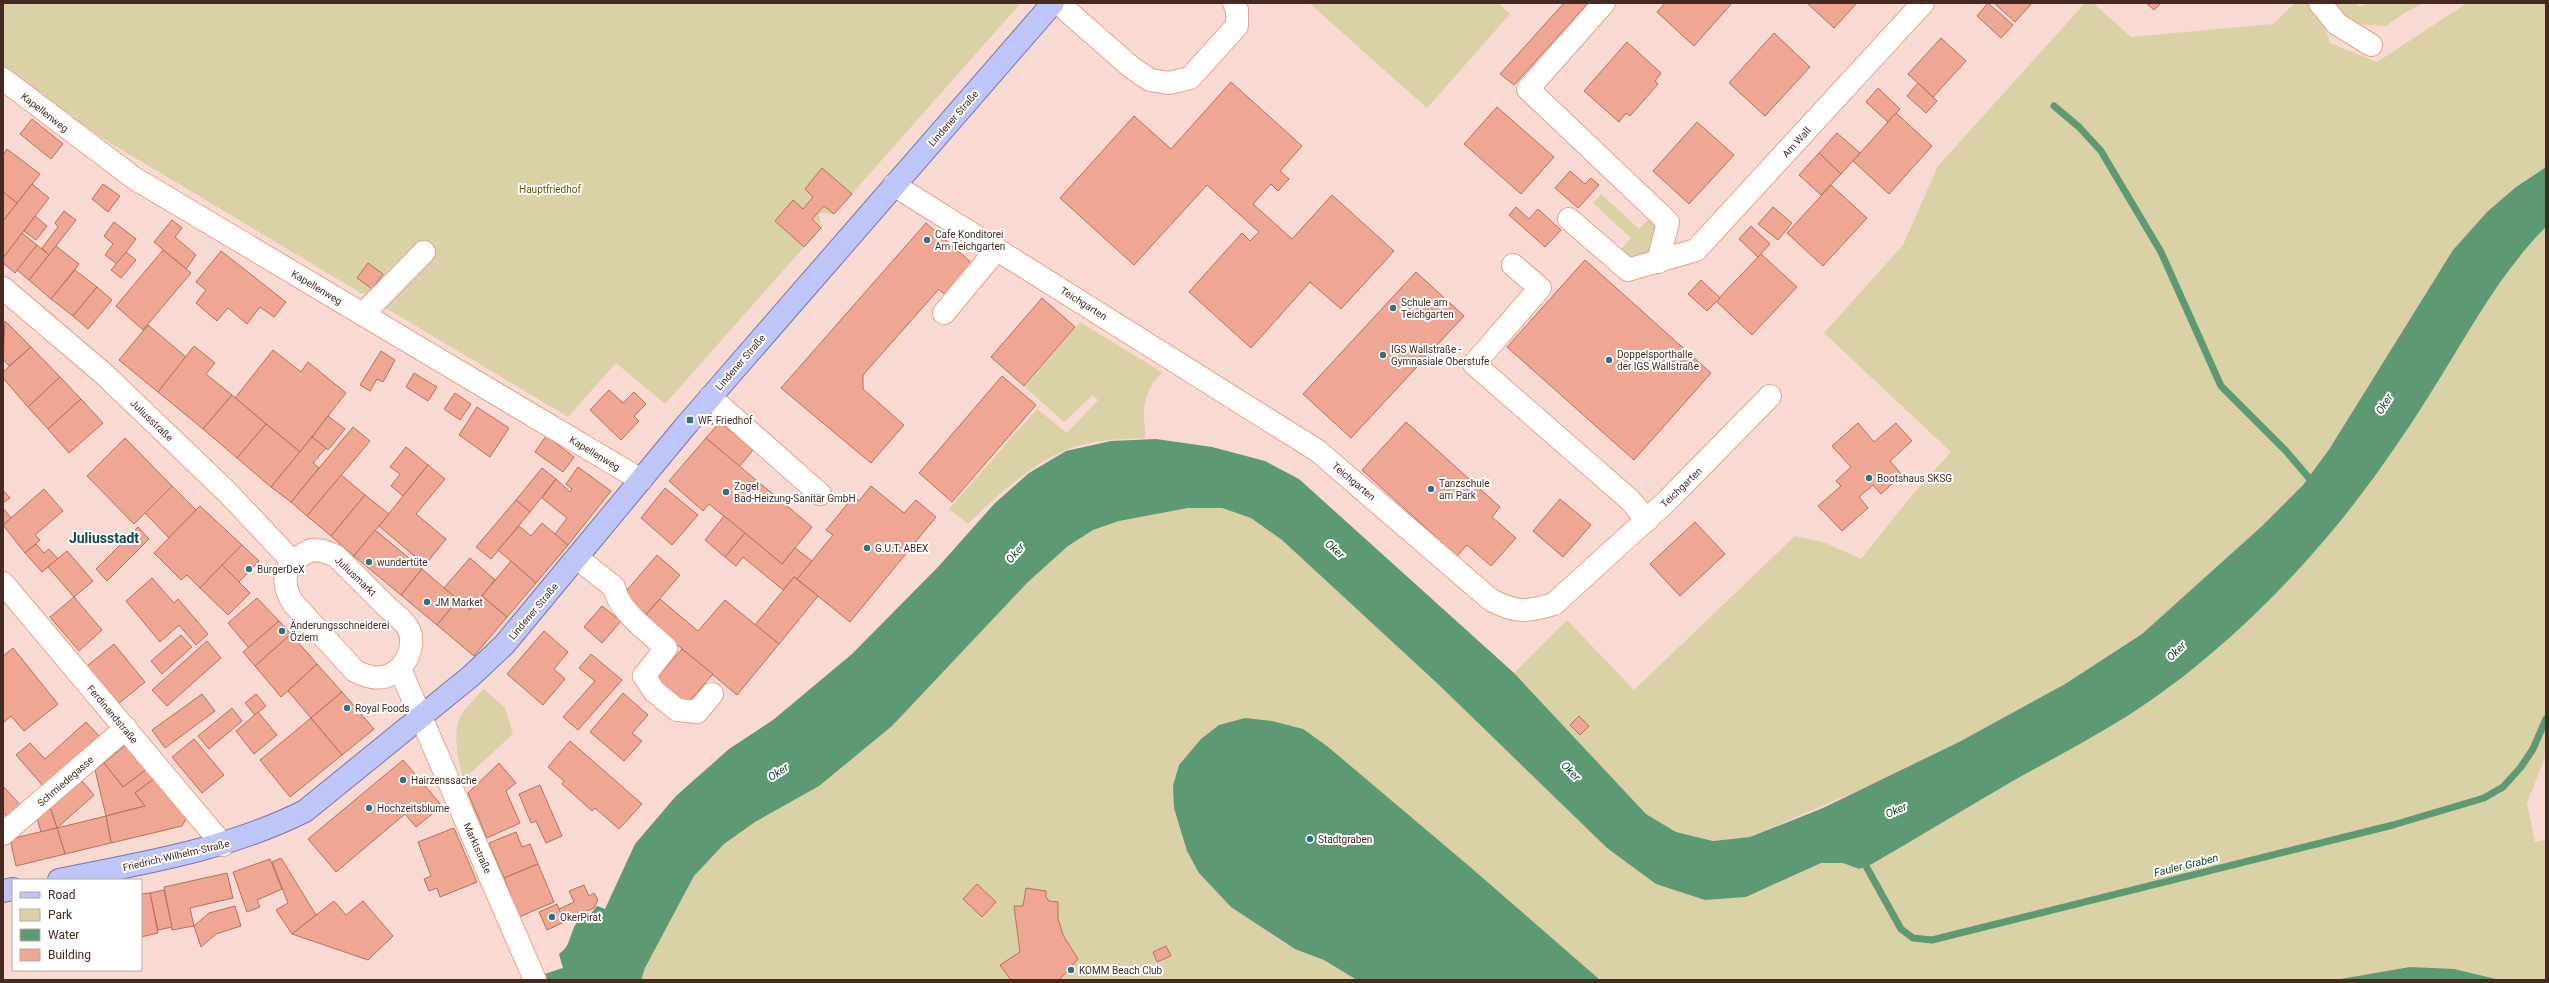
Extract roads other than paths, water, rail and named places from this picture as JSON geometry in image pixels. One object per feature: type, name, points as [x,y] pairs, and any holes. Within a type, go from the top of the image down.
[{"type":"main road","name":"Lindener Straße","points":[[422,716],[471,676],[504,645],[710,397],[1053,3]]},
{"type":"main road","name":"Friedrich-Wilhelm-Straße","points":[[64,879],[169,858],[223,845],[278,824],[305,811],[422,716]]},
{"type":"street","points":[[1058,3],[1137,71],[1150,80],[1169,83],[1190,78],[1237,26],[1234,3]]},
{"type":"street","points":[[1604,3],[1528,89],[1668,222],[1658,262]]},
{"type":"street","name":"Am Wall","points":[[1569,219],[1628,270],[1696,250],[1923,3]]},
{"type":"street","points":[[2320,3],[2337,24],[2370,45]]},
{"type":"street","name":"Kapellenweg","points":[[3,79],[134,178],[641,480]]},
{"type":"street","name":"Teichgarten","points":[[894,185],[1318,451],[1491,600],[1509,609],[1531,611],[1554,604],[1617,544],[1647,520],[1695,474],[1770,396]]},
{"type":"street","points":[[944,313],[997,249]]},
{"type":"street","points":[[363,314],[424,252]]},
{"type":"street","points":[[1513,265],[1540,288],[1474,364],[1630,500],[1647,520]]},
{"type":"street","name":"Juliusstraße","points":[[3,288],[105,375],[228,493],[292,561]]},
{"type":"street","points":[[710,397],[820,494]]},
{"type":"street","name":"Juliusmarkt","points":[[292,561],[299,555],[312,550],[323,551],[335,556],[407,626],[410,648],[408,658],[400,669]]},
{"type":"street","points":[[577,558],[614,586],[616,596],[623,607],[666,648],[644,676],[654,691],[677,710],[697,712],[712,694]]},
{"type":"street","points":[[292,561],[286,576],[287,593],[293,603],[355,671],[366,677],[377,678],[391,674],[400,669],[422,716]]},
{"type":"street","name":"Ferdinandstraße","points":[[3,583],[223,845]]},
{"type":"street","name":"Marktstraße","points":[[422,716],[452,792],[526,954],[535,980]]},
{"type":"street","name":"Schmiedegasse","points":[[3,834],[126,728]]},
{"type":"water","name":"Oker","points":[[2546,167],[2546,227],[2515,262],[2501,281],[2411,423],[2365,489],[2332,531],[2279,590],[2218,648],[2175,683],[2137,710],[2102,732],[2011,782],[1872,864],[1859,869],[1843,863],[1821,863],[1746,897],[1705,900],[1656,884],[1607,848],[1439,685],[1282,540],[1251,518],[1222,508],[1188,508],[1119,521],[1093,530],[1068,546],[1028,582],[892,726],[819,786],[755,822],[724,844],[694,876],[645,968],[641,980],[526,980],[563,968],[559,954],[567,945],[575,925],[584,915],[589,916],[597,906],[605,909],[635,844],[676,796],[729,749],[773,720],[852,654],[938,567],[995,503],[1029,473],[1066,451],[1111,441],[1156,439],[1212,447],[1265,461],[1299,479],[1514,673],[1646,814],[1676,832],[1713,841],[1750,837],[1823,808],[1959,742],[2065,684],[2142,634],[2262,526],[2303,485],[2330,448],[2453,250],[2488,211],[2516,187]]},
{"type":"water","name":"Stadtgraben","points":[[1245,718],[1272,721],[1303,729],[1327,746],[1469,866],[1600,980],[1357,980],[1324,960],[1295,949],[1231,907],[1199,873],[1187,851],[1174,808],[1173,786],[1179,765],[1201,739],[1219,725]]},
{"type":"water","points":[[2410,967],[2454,969],[2500,980],[2335,980]]},
{"type":"waterway","points":[[2054,106],[2079,127],[2101,151],[2161,252],[2221,386],[2286,451],[2315,485]]},
{"type":"waterway","name":"Fauler Graben","points":[[1862,859],[1901,929],[1913,938],[1932,940],[2393,825],[2484,798],[2503,787],[2521,767],[2533,749],[2546,719]]},
{"type":"place","name":"Cafe Konditorei Am Teichgarten","points":[[927,240]]},
{"type":"place","name":"Schule am Teichgarten","points":[[1393,308]]},
{"type":"place","name":"IGS Wallstraße - Gymnasiale Oberstufe","points":[[1383,355]]},
{"type":"place","name":"Doppelsporthalle der IGS Wallstraße","points":[[1609,360]]},
{"type":"place","name":"WF, Friedhof","points":[[690,420]]},
{"type":"place","name":"Bootshaus SKSG","points":[[1869,478]]},
{"type":"place","name":"Tanzschule am Park","points":[[1431,489]]},
{"type":"place","name":"Zogel Bad-Heizung-Sanitär GmbH","points":[[726,492]]},
{"type":"place","name":"G.U.T. ABEX","points":[[867,548]]},
{"type":"place","name":"wundertüte","points":[[369,562]]},
{"type":"place","name":"BurgerDeX","points":[[249,569]]},
{"type":"place","name":"JM Market","points":[[427,602]]},
{"type":"place","name":"Änderungsschneiderei Özlem","points":[[282,631]]},
{"type":"place","name":"Royal Foods","points":[[347,708]]},
{"type":"place","name":"Hairzenssache","points":[[403,780]]},
{"type":"place","name":"Hochzeitsblume","points":[[369,808]]},
{"type":"place","name":"Stadtgraben","points":[[1310,839]]},
{"type":"place","name":"OkerPirat","points":[[552,917]]},
{"type":"place","name":"KOMM Beach Club","points":[[1071,970]]},
{"type":"district","name":"Juliusstadt","points":[[104,538]]},
{"type":"park label","name":"Hauptfriedhof","points":[[550,189]]}]
